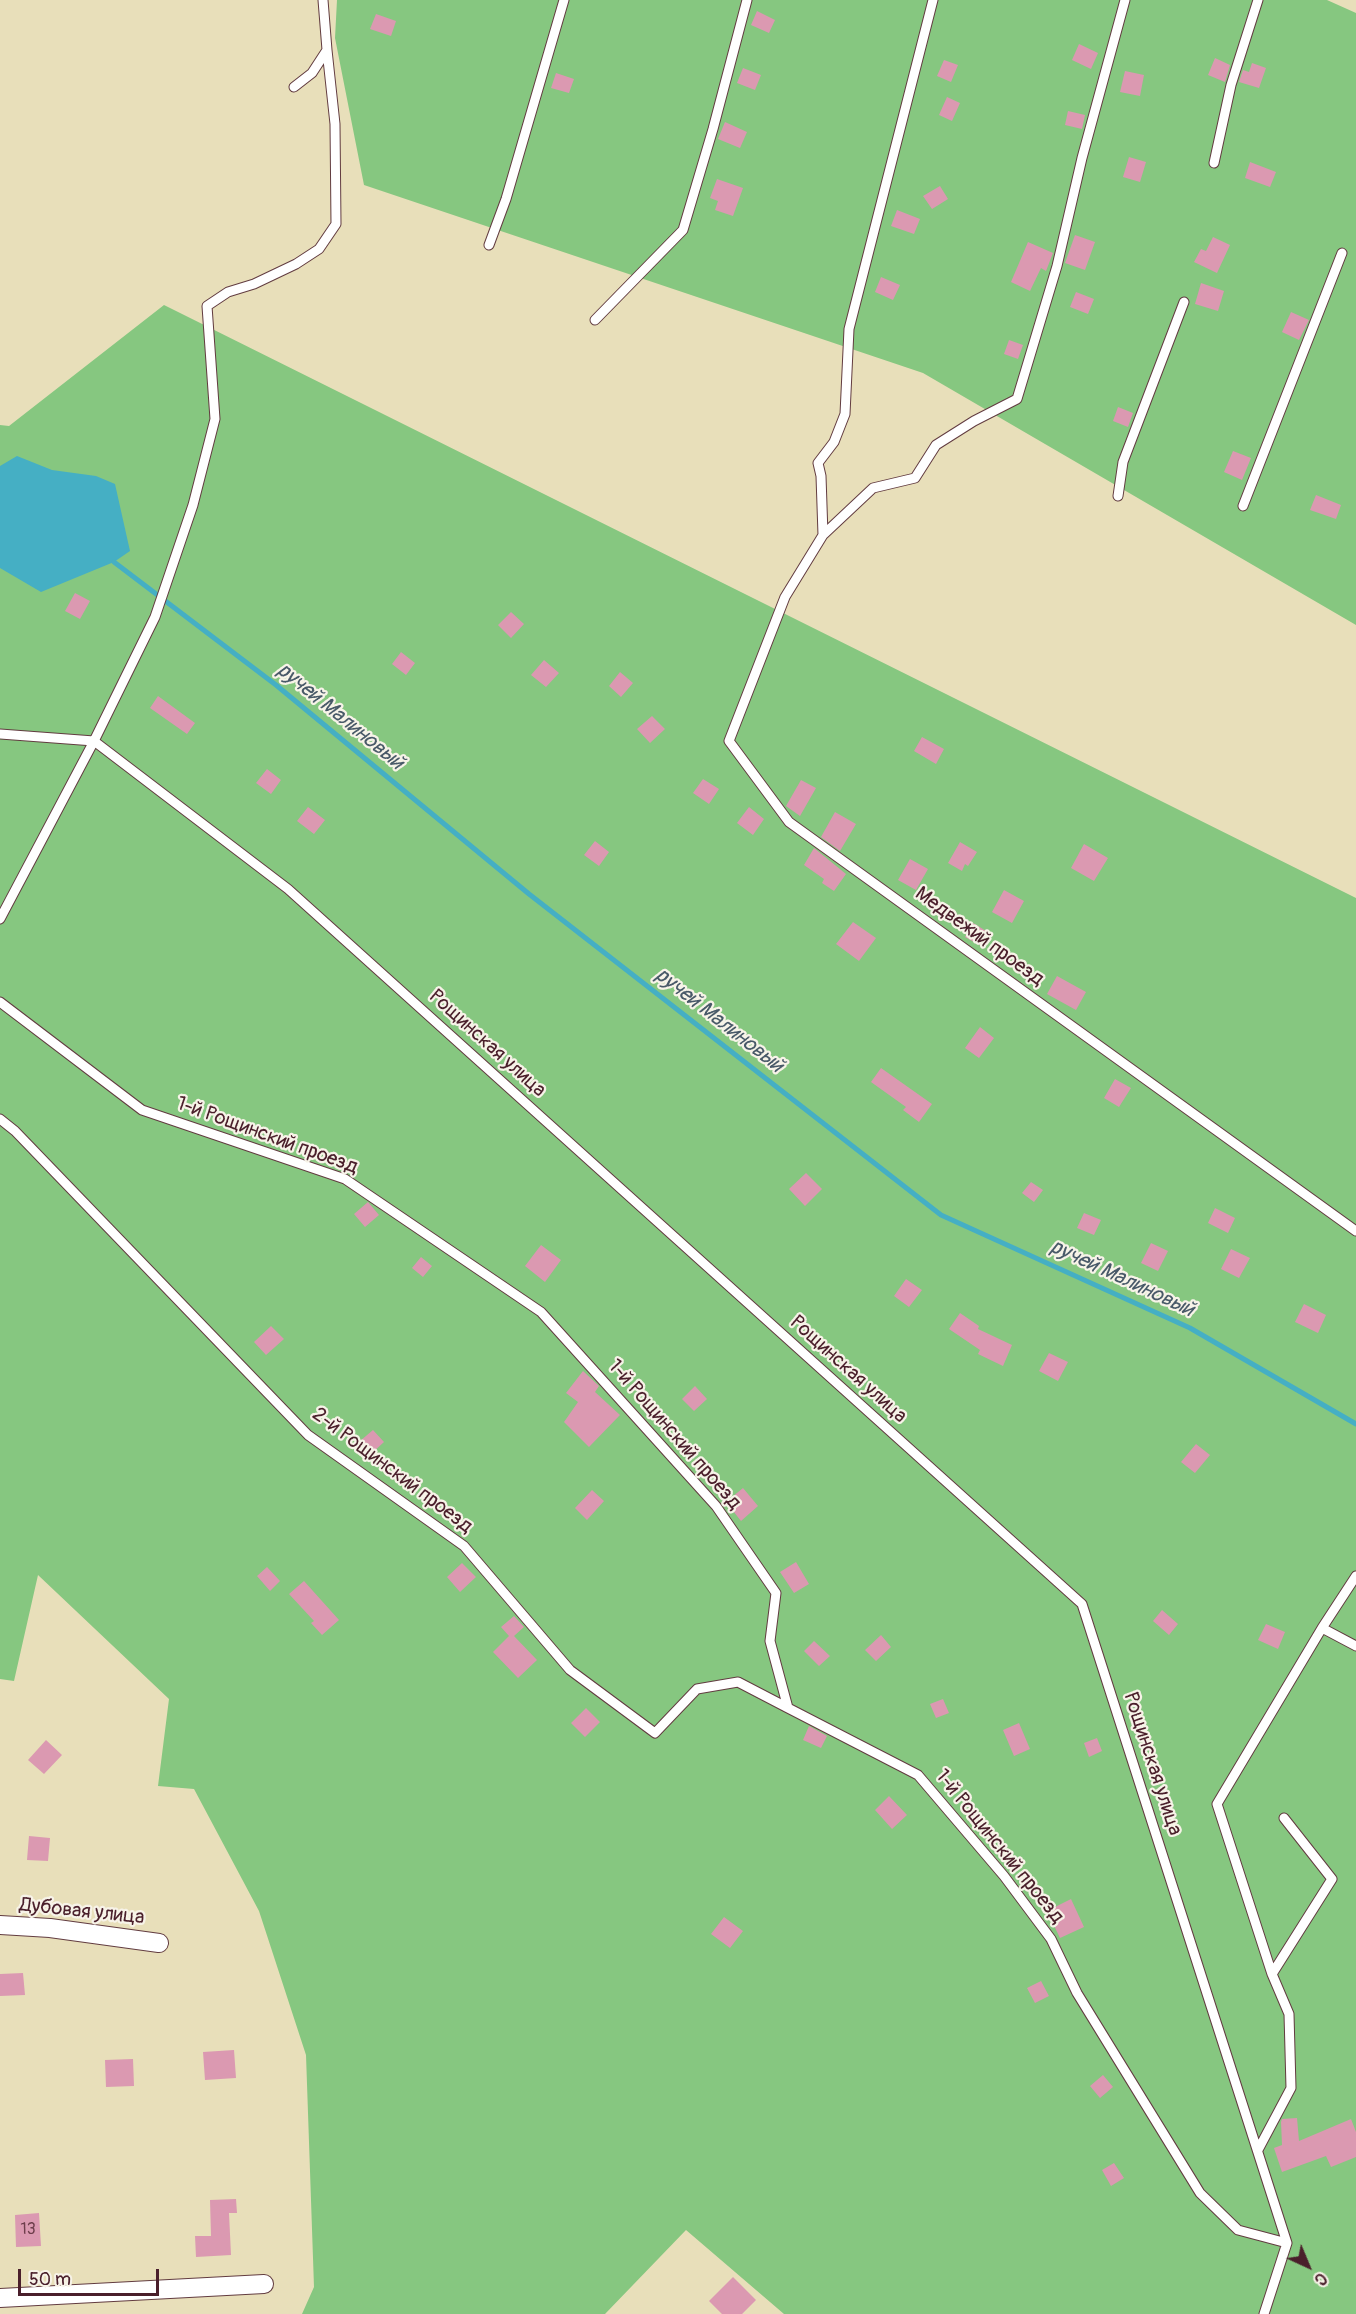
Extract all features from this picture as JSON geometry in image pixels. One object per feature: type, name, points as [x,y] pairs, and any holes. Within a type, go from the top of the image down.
[{"type":"street","name":"Дубовая улица","points":[[0,1925],[50,1928],[159,1943]]},
{"type":"street","points":[[0,2298],[264,2284]]},
{"type":"lane","points":[[0,919],[94,741],[155,617],[196,495],[215,419],[207,306],[228,292],[254,284],[296,264],[319,249],[336,224],[335,124],[323,0]]},
{"type":"lane","points":[[489,245],[506,199],[564,0]]},
{"type":"lane","points":[[595,321],[683,230],[713,129],[747,0]]},
{"type":"lane","points":[[823,535],[821,476],[818,464],[834,442],[845,414],[849,329],[933,0]]},
{"type":"lane","points":[[823,535],[873,488],[915,478],[936,445],[974,421],[1017,399],[1056,267],[1082,158],[1125,0]]},
{"type":"lane","points":[[1214,163],[1231,85],[1258,0]]},
{"type":"lane","points":[[294,87],[312,73],[327,50]]},
{"type":"lane","points":[[1243,506],[1342,253]]},
{"type":"lane","points":[[1118,496],[1123,462],[1184,302]]},
{"type":"lane","name":"Медвежий проезд","points":[[823,535],[785,597],[729,741],[789,822],[1356,1231]]},
{"type":"lane","points":[[0,734],[94,741]]},
{"type":"lane","name":"Рощинская улица","points":[[94,741],[288,889],[1082,1604],[1287,2243]]},
{"type":"lane","name":"1-й Рощинский проезд","points":[[0,1002],[142,1110],[345,1179],[541,1312],[716,1506],[776,1593],[770,1641],[788,1708],[918,1776],[1004,1876],[1051,1939],[1077,1993],[1200,2193],[1238,2230],[1287,2243]]},
{"type":"lane","name":"2-й Рощинский проезд","points":[[0,1119],[15,1131],[308,1435],[464,1546],[570,1670],[655,1733],[697,1689],[738,1682],[788,1708]]},
{"type":"lane","points":[[1258,2150],[1291,2088],[1289,2014],[1272,1974],[1216,1804],[1356,1576]]},
{"type":"lane","points":[[1322,1628],[1356,1646]]},
{"type":"lane","points":[[1272,1974],[1332,1879],[1284,1818]]},
{"type":"lane","points":[[1264,2314],[1287,2243]]},
{"type":"green space","points":[[337,0],[1327,0],[1356,13],[1356,625],[923,373],[364,185],[335,38]]},
{"type":"green space","points":[[164,305],[1356,898],[1356,2314],[784,2314],[686,2230],[605,2314],[302,2314],[314,2287],[306,2055],[259,1911],[194,1789],[158,1786],[169,1699],[38,1575],[14,1681],[0,1679],[0,425],[9,426]]},
{"type":"water","points":[[17,456],[52,470],[96,476],[115,484],[130,551],[114,562],[41,592],[0,568],[0,466]]},
{"type":"building","points":[[757,11],[775,20],[769,33],[751,25]]},
{"type":"building","points":[[376,14],[396,21],[391,36],[370,29]]},
{"type":"building","points":[[1079,44],[1098,53],[1091,69],[1072,60]]},
{"type":"building","points":[[1215,58],[1230,65],[1225,82],[1208,75]]},
{"type":"building","points":[[944,60],[958,65],[951,82],[937,76]]},
{"type":"building","points":[[1252,63],[1266,68],[1259,88],[1239,82],[1243,70],[1249,72]]},
{"type":"building","points":[[743,68],[761,75],[755,90],[737,83]]},
{"type":"building","points":[[1125,71],[1144,75],[1140,96],[1120,92]]},
{"type":"building","points":[[556,73],[574,79],[569,93],[551,88]]},
{"type":"building","points":[[947,97],[960,103],[952,121],[939,115]]},
{"type":"building","points":[[1068,111],[1085,115],[1082,129],[1065,125]]},
{"type":"building","points":[[725,122],[747,132],[740,148],[718,139]]},
{"type":"building","points":[[1129,157],[1146,162],[1140,182],[1123,177]]},
{"type":"building","points":[[1250,162],[1276,172],[1270,187],[1245,178]]},
{"type":"building","points":[[717,179],[743,188],[733,216],[715,210],[718,201],[710,198]]},
{"type":"building","points":[[940,186],[948,199],[932,209],[923,196]]},
{"type":"building","points":[[897,210],[920,219],[914,234],[891,226]]},
{"type":"building","points":[[1075,235],[1095,242],[1085,270],[1065,263]]},
{"type":"building","points":[[1213,237],[1230,245],[1217,273],[1194,262],[1201,249],[1206,251]]},
{"type":"building","points":[[1028,242],[1053,253],[1046,271],[1041,268],[1030,291],[1011,282]]},
{"type":"building","points":[[881,277],[900,285],[893,300],[875,292]]},
{"type":"building","points":[[1201,283],[1224,291],[1218,311],[1195,304]]},
{"type":"building","points":[[1076,292],[1094,299],[1088,314],[1070,307]]},
{"type":"building","points":[[1291,312],[1309,320],[1299,340],[1282,332]]},
{"type":"building","points":[[1009,340],[1023,345],[1018,359],[1004,354]]},
{"type":"building","points":[[1118,407],[1133,413],[1128,427],[1113,421]]},
{"type":"building","points":[[1233,451],[1251,458],[1242,480],[1224,472]]},
{"type":"building","points":[[1316,495],[1341,505],[1336,519],[1310,510]]},
{"type":"building","points":[[75,593],[90,601],[80,619],[65,611]]},
{"type":"building","points":[[511,612],[524,624],[511,638],[498,625]]},
{"type":"building","points":[[401,652],[415,663],[406,675],[392,664]]},
{"type":"building","points":[[544,660],[559,673],[546,687],[531,675]]},
{"type":"building","points":[[620,672],[633,683],[621,697],[609,686]]},
{"type":"building","points":[[158,696],[195,723],[187,734],[150,708]]},
{"type":"building","points":[[652,716],[665,729],[650,743],[637,729]]},
{"type":"building","points":[[922,737],[944,749],[936,764],[914,751]]},
{"type":"building","points":[[267,769],[281,780],[271,794],[256,783]]},
{"type":"building","points":[[703,779],[719,789],[709,804],[693,793]]},
{"type":"building","points":[[801,780],[816,788],[800,816],[786,806]]},
{"type":"building","points":[[308,807],[325,820],[314,834],[297,821]]},
{"type":"building","points":[[749,807],[764,819],[753,835],[737,823]]},
{"type":"building","points":[[835,812],[856,824],[840,851],[821,837]]},
{"type":"building","points":[[595,841],[609,852],[599,866],[584,855]]},
{"type":"building","points":[[960,842],[977,852],[968,866],[965,864],[962,871],[948,863]]},
{"type":"building","points":[[1084,844],[1108,858],[1094,881],[1071,868]]},
{"type":"building","points":[[814,848],[846,874],[834,891],[822,883],[824,879],[804,865]]},
{"type":"building","points":[[910,859],[928,869],[916,890],[898,880]]},
{"type":"building","points":[[1004,890],[1024,901],[1012,923],[992,912]]},
{"type":"building","points":[[853,922],[876,938],[859,961],[836,944]]},
{"type":"building","points":[[973,923],[991,934],[983,947],[965,937]]},
{"type":"building","points":[[1057,976],[1086,992],[1076,1010],[1047,994]]},
{"type":"building","points":[[980,1027],[994,1038],[979,1058],[965,1048]]},
{"type":"building","points":[[881,1068],[932,1104],[919,1122],[903,1110],[906,1107],[871,1082]]},
{"type":"building","points":[[1115,1079],[1131,1088],[1119,1107],[1104,1098]]},
{"type":"building","points":[[806,1173],[822,1189],[805,1206],[789,1189]]},
{"type":"building","points":[[1031,1182],[1043,1190],[1034,1202],[1022,1193]]},
{"type":"building","points":[[368,1202],[379,1215],[365,1227],[354,1214]]},
{"type":"building","points":[[1215,1208],[1235,1218],[1228,1233],[1208,1223]]},
{"type":"building","points":[[1084,1213],[1101,1220],[1094,1235],[1077,1228]]},
{"type":"building","points":[[1151,1243],[1168,1251],[1158,1271],[1141,1263]]},
{"type":"building","points":[[541,1245],[561,1260],[545,1282],[525,1266]]},
{"type":"building","points":[[1231,1249],[1250,1258],[1239,1278],[1221,1269]]},
{"type":"building","points":[[421,1257],[432,1266],[423,1277],[412,1268]]},
{"type":"building","points":[[906,1279],[922,1290],[909,1307],[894,1296]]},
{"type":"building","points":[[1304,1304],[1326,1315],[1318,1333],[1295,1322]]},
{"type":"building","points":[[960,1313],[979,1326],[978,1329],[1012,1345],[1003,1366],[978,1354],[980,1350],[949,1329]]},
{"type":"building","points":[[271,1326],[284,1339],[266,1355],[254,1342]]},
{"type":"building","points":[[1049,1353],[1068,1362],[1058,1381],[1039,1371]]},
{"type":"building","points":[[583,1371],[599,1386],[595,1392],[620,1415],[589,1447],[564,1422],[578,1402],[566,1393]]},
{"type":"building","points":[[695,1386],[707,1399],[694,1411],[682,1399]]},
{"type":"building","points":[[373,1430],[384,1442],[371,1454],[360,1441]]},
{"type":"building","points":[[1196,1444],[1210,1455],[1195,1473],[1181,1462]]},
{"type":"building","points":[[743,1488],[758,1506],[741,1521],[726,1502]]},
{"type":"building","points":[[592,1490],[604,1501],[587,1520],[575,1508]]},
{"type":"building","points":[[796,1562],[809,1584],[794,1593],[780,1572]]},
{"type":"building","points":[[462,1563],[476,1577],[460,1592],[447,1577]]},
{"type":"building","points":[[267,1567],[280,1581],[270,1591],[257,1576]]},
{"type":"building","points":[[304,1581],[339,1620],[322,1635],[311,1623],[314,1621],[289,1594]]},
{"type":"building","points":[[1162,1610],[1178,1624],[1169,1635],[1153,1621]]},
{"type":"building","points":[[514,1616],[524,1627],[514,1636],[537,1660],[518,1678],[493,1652],[509,1636],[501,1627]]},
{"type":"building","points":[[1266,1624],[1285,1632],[1278,1649],[1258,1640]]},
{"type":"building","points":[[881,1635],[891,1647],[876,1661],[865,1650]]},
{"type":"building","points":[[814,1641],[830,1656],[819,1666],[804,1651]]},
{"type":"building","points":[[943,1699],[949,1713],[936,1718],[930,1704]]},
{"type":"building","points":[[586,1708],[600,1722],[585,1737],[571,1723]]},
{"type":"building","points":[[1019,1723],[1030,1749],[1014,1756],[1003,1730]]},
{"type":"building","points":[[809,1726],[827,1736],[821,1748],[803,1740]]},
{"type":"building","points":[[1097,1738],[1102,1751],[1089,1757],[1084,1743]]},
{"type":"building","points":[[46,1740],[62,1755],[44,1774],[28,1760]]},
{"type":"building","points":[[889,1796],[907,1815],[892,1829],[875,1810]]},
{"type":"building","points":[[29,1836],[50,1838],[48,1861],[27,1860]]},
{"type":"building","points":[[1071,1899],[1084,1927],[1060,1938],[1047,1911]]},
{"type":"building","points":[[724,1917],[743,1931],[730,1948],[711,1934]]},
{"type":"building","points":[[23,1973],[25,1995],[0,1996],[0,1974]]},
{"type":"building","points":[[1041,1981],[1049,1996],[1035,2003],[1027,1988]]},
{"type":"building","points":[[234,2050],[236,2078],[205,2080],[203,2052]]},
{"type":"building","points":[[133,2059],[134,2086],[106,2087],[105,2060]]},
{"type":"building","points":[[1103,2075],[1113,2087],[1100,2098],[1090,2086]]},
{"type":"building","points":[[1297,2118],[1299,2141],[1351,2119],[1356,2132],[1356,2157],[1331,2167],[1326,2156],[1282,2172],[1274,2148],[1282,2145],[1281,2122],[1282,2119]]},
{"type":"building","points":[[1114,2163],[1124,2178],[1111,2186],[1102,2170]]},
{"type":"building","points":[[236,2199],[237,2213],[229,2213],[231,2255],[196,2257],[195,2236],[211,2236],[210,2200]]},
{"type":"building","points":[[39,2213],[41,2246],[16,2247],[15,2215]]},
{"type":"building","points":[[733,2277],[756,2300],[742,2314],[722,2314],[709,2301]]},
{"type":"waterway","name":"ручей Малиновый","points":[[114,562],[276,685],[529,894],[941,1215],[1190,1328],[1356,1424]]}]
